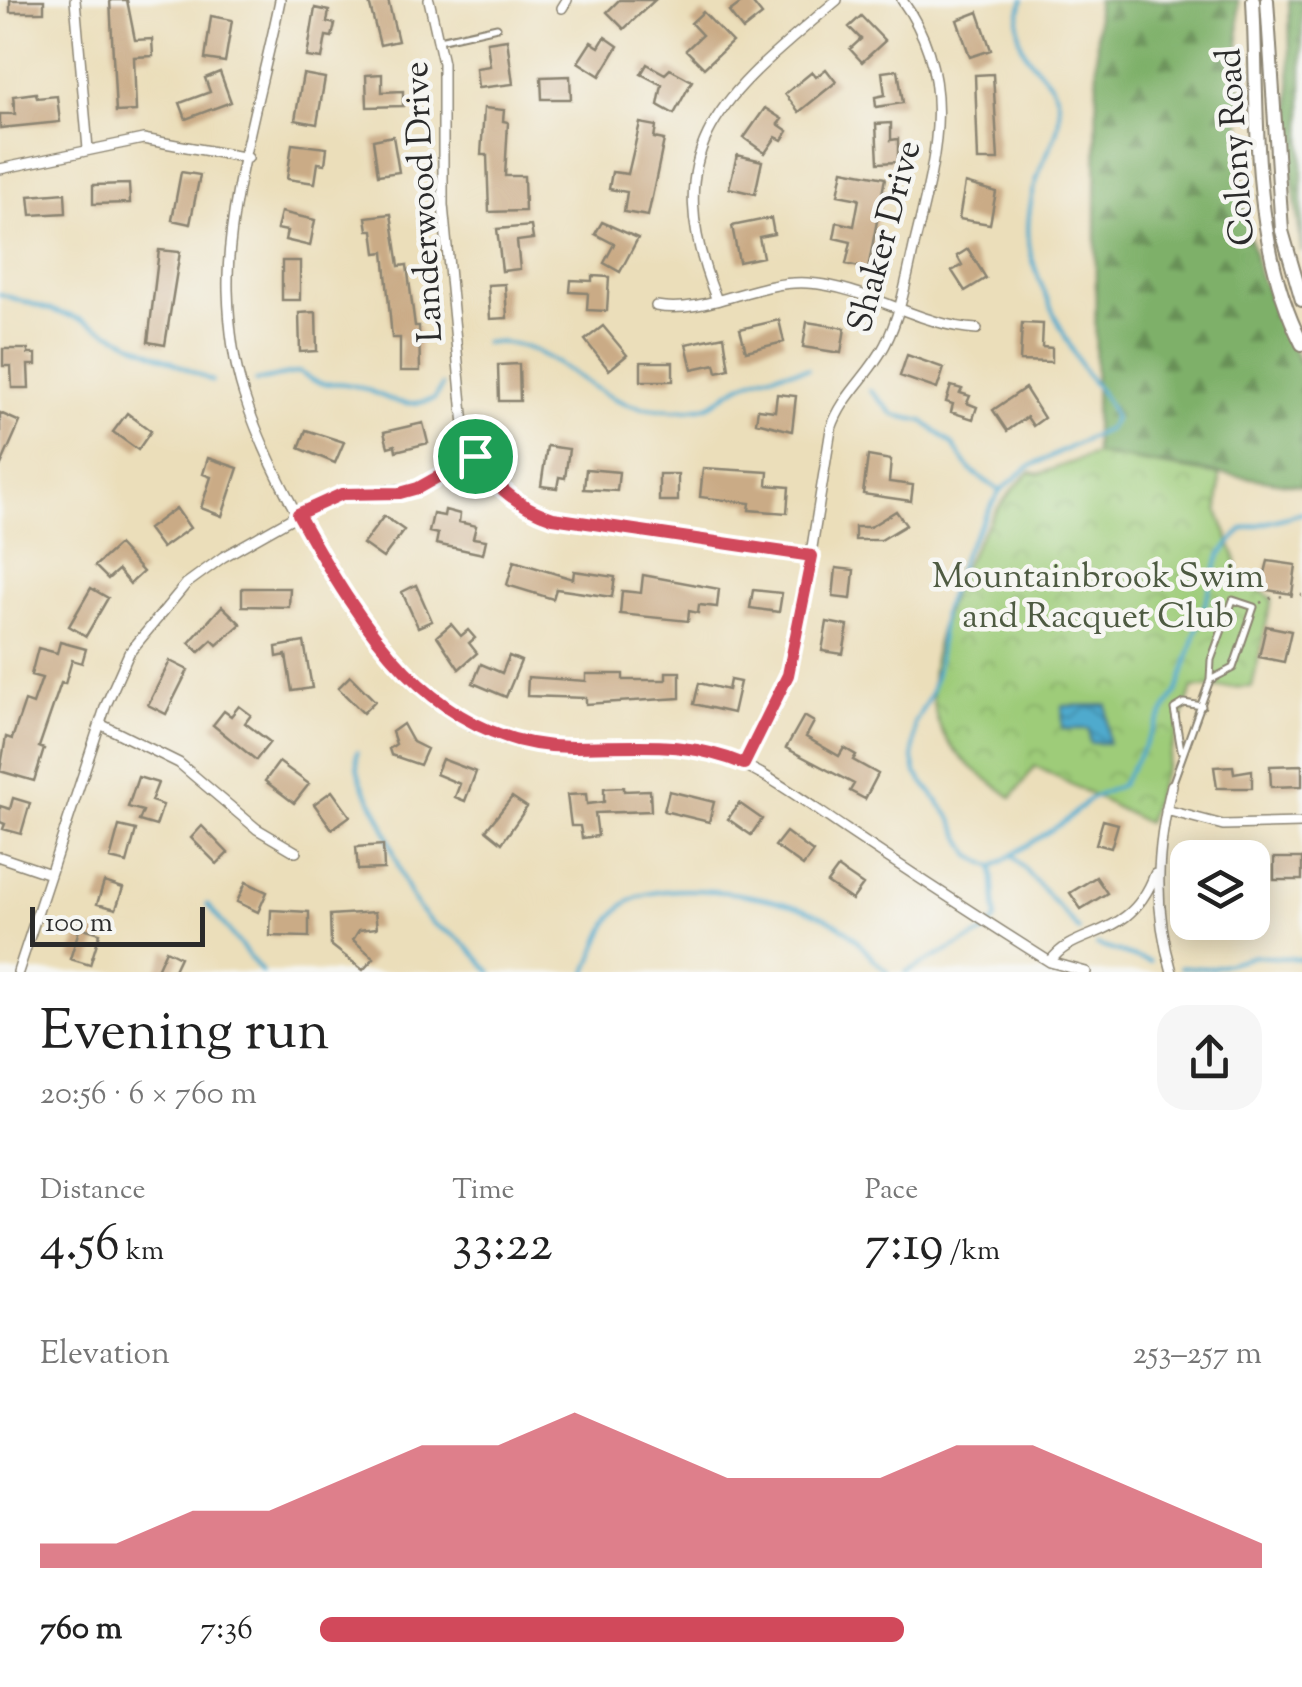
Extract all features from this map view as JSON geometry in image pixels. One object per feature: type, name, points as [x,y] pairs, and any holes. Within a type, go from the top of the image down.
[{"type":"main road","name":"Colony Road","points":[[1253,0],[1265,223],[1280,291],[1302,344]]},
{"type":"main road","name":"Colony Road","points":[[1267,0],[1282,230],[1302,300]]},
{"type":"street","points":[[75,0],[88,150]]},
{"type":"street","points":[[280,0],[229,271],[235,358],[253,420],[298,514],[324,561],[383,646],[417,685],[456,717],[490,734],[537,746],[684,745],[744,764],[1050,962],[1086,972]]},
{"type":"street","name":"Landerwood Drive","points":[[429,0],[446,93],[443,205],[462,415],[475,456],[501,489],[534,512],[553,518],[812,556]]},
{"type":"street","points":[[716,298],[693,225],[694,178],[706,136],[734,91],[838,0]]},
{"type":"street","name":"Shaker Drive","points":[[744,764],[788,675],[812,556],[831,429],[847,395],[881,354],[899,306],[938,150],[941,111],[929,48],[902,0]]},
{"type":"street","points":[[0,170],[142,138],[248,158]]},
{"type":"street","points":[[656,306],[685,307],[774,284],[807,282],[899,306],[950,326],[977,328]]},
{"type":"street","points":[[18,972],[100,724],[129,653],[165,605],[210,565],[298,514],[342,494],[400,493],[418,488],[475,456]]},
{"type":"street","points":[[100,724],[180,763],[257,829],[296,852]]},
{"type":"street","points":[[1050,962],[1060,951],[1124,919],[1148,891],[1172,784]]},
{"type":"street","points":[[1166,810],[1223,825],[1302,823]]},
{"type":"street","points":[[0,857],[50,874]]},
{"type":"street","points":[[1158,858],[1157,898],[1172,972]]},
{"type":"lane","points":[[439,40],[496,27]]},
{"type":"lane","points":[[1172,784],[1202,706],[1211,660],[1233,600],[1254,607],[1233,668],[1210,680]]},
{"type":"lane","points":[[1182,756],[1174,711],[1180,704],[1202,706]]},
{"type":"path","points":[[1254,607],[1273,597],[1302,595]]},
{"type":"green space","points":[[1097,0],[1238,0],[1243,207],[1259,274],[1302,369],[1302,486],[1095,454]]},
{"type":"green space","points":[[1289,0],[1302,0],[1302,252],[1292,176]]},
{"type":"green space","name":"Mountainbrook Swim and Racquet Club","points":[[1095,454],[1220,475],[1218,511],[1236,558],[1237,576],[1272,598],[1252,687],[1192,688],[1147,823],[1035,766],[1012,798],[951,746],[938,722],[932,693],[941,624],[970,553],[989,521],[1030,472],[1039,474]]},
{"type":"water","points":[[1107,705],[1108,743],[1090,743],[1089,729],[1063,729],[1062,706]]},
{"type":"building","points":[[10,0],[44,0],[44,12],[10,12]]},
{"type":"building","points":[[110,0],[127,0],[135,40],[152,39],[153,56],[134,57],[136,111],[116,112]]},
{"type":"building","points":[[388,0],[398,41],[380,45],[369,2]]},
{"type":"building","points":[[619,0],[655,0],[624,29],[607,12]]},
{"type":"building","points":[[750,0],[762,15],[743,30],[729,12]]},
{"type":"building","points":[[315,8],[329,11],[327,22],[335,24],[332,37],[326,36],[322,59],[307,57]]},
{"type":"building","points":[[703,12],[732,42],[704,68],[686,50],[702,35],[691,23]]},
{"type":"building","points":[[978,12],[991,50],[970,57],[957,20]]},
{"type":"building","points":[[211,16],[232,20],[225,62],[205,59]]},
{"type":"building","points":[[861,16],[885,41],[862,62],[850,49],[861,39],[849,27]]},
{"type":"building","points":[[605,37],[618,46],[600,76],[578,62],[591,42],[599,47]]},
{"type":"building","points":[[507,39],[513,84],[478,88],[476,68],[490,66],[487,42]]},
{"type":"building","points":[[647,64],[665,74],[670,69],[692,81],[674,114],[658,105],[662,85],[641,74]]},
{"type":"building","points":[[826,69],[836,82],[799,112],[785,94],[812,72],[816,77]]},
{"type":"building","points":[[898,70],[903,103],[876,107],[875,97],[885,95],[882,72]]},
{"type":"building","points":[[220,72],[231,102],[186,119],[180,103],[210,92],[205,78]]},
{"type":"building","points":[[303,74],[325,78],[317,124],[295,120]]},
{"type":"building","points":[[382,74],[382,92],[403,91],[403,106],[367,107],[366,75]]},
{"type":"building","points":[[993,74],[998,160],[978,160],[975,75]]},
{"type":"building","points":[[570,76],[571,99],[542,99],[541,77]]},
{"type":"building","points":[[36,93],[37,98],[57,96],[60,122],[0,128],[0,114],[15,114],[13,96]]},
{"type":"building","points":[[484,108],[504,110],[503,121],[508,122],[505,176],[524,176],[525,211],[489,212],[487,155],[481,155]]},
{"type":"building","points":[[765,108],[782,119],[778,124],[788,131],[782,140],[776,137],[765,153],[744,138]]},
{"type":"building","points":[[640,123],[656,126],[654,138],[664,140],[648,216],[624,212],[627,192],[609,189],[612,172],[628,174]]},
{"type":"building","points":[[891,123],[891,140],[898,139],[898,162],[878,163],[876,124]]},
{"type":"building","points":[[393,136],[399,172],[378,175],[373,140]]},
{"type":"building","points":[[292,144],[327,148],[325,164],[318,163],[315,183],[287,179]]},
{"type":"building","points":[[737,155],[762,161],[755,194],[729,188]]},
{"type":"building","points":[[843,170],[885,178],[868,269],[846,264],[851,242],[834,238],[837,222],[854,226],[859,199],[838,195]]},
{"type":"building","points":[[181,172],[200,175],[190,224],[172,220]]},
{"type":"building","points":[[965,183],[996,192],[990,224],[959,219]]},
{"type":"building","points":[[129,184],[130,203],[93,204],[93,185]]},
{"type":"building","points":[[65,193],[66,213],[31,215],[29,196]]},
{"type":"building","points":[[281,212],[315,220],[310,246],[285,240],[287,231],[277,229]]},
{"type":"building","points":[[391,214],[399,266],[407,265],[415,326],[419,326],[420,371],[400,371],[400,338],[392,338],[384,252],[376,253],[373,230],[368,230],[366,217]]},
{"type":"building","points":[[771,218],[774,234],[759,237],[763,257],[739,262],[732,226]]},
{"type":"building","points":[[602,222],[638,238],[620,272],[604,263],[614,244],[595,234]]},
{"type":"building","points":[[531,226],[533,239],[517,241],[520,269],[502,271],[497,229]]},
{"type":"building","points":[[968,249],[986,278],[965,291],[952,271],[962,265],[957,256]]},
{"type":"building","points":[[159,250],[180,252],[165,345],[148,342]]},
{"type":"building","points":[[282,261],[300,261],[300,300],[282,300]]},
{"type":"building","points":[[592,276],[609,277],[607,311],[587,310],[588,293],[570,292],[571,280],[592,281]]},
{"type":"building","points":[[505,284],[507,318],[490,319],[488,285]]},
{"type":"building","points":[[316,312],[317,351],[300,352],[299,313]]},
{"type":"building","points":[[779,320],[784,342],[746,351],[740,329]]},
{"type":"building","points":[[807,322],[845,328],[841,353],[803,347]]},
{"type":"building","points":[[1022,323],[1043,324],[1042,347],[1052,348],[1052,362],[1020,361]]},
{"type":"building","points":[[603,326],[627,355],[609,370],[585,340]]},
{"type":"building","points":[[724,336],[729,369],[717,372],[715,364],[692,369],[686,344]]},
{"type":"building","points":[[3,349],[28,349],[28,354],[36,354],[36,365],[28,365],[29,388],[12,388],[11,366],[3,366]]},
{"type":"building","points":[[907,355],[944,368],[937,389],[900,376]]},
{"type":"building","points":[[641,362],[673,362],[673,381],[641,381]]},
{"type":"building","points":[[519,364],[520,401],[499,401],[498,365]]},
{"type":"building","points":[[951,386],[970,396],[967,403],[977,407],[973,419],[951,412],[953,404],[946,402]]},
{"type":"building","points":[[1025,388],[1044,418],[1033,426],[1027,417],[1007,431],[993,410]]},
{"type":"building","points":[[777,394],[796,396],[792,431],[756,422],[758,409],[775,411]]},
{"type":"building","points":[[0,413],[20,422],[0,467]]},
{"type":"building","points":[[127,413],[151,431],[138,450],[113,432]]},
{"type":"building","points":[[423,423],[428,443],[396,451],[395,445],[388,447],[384,432]]},
{"type":"building","points":[[306,430],[344,442],[335,463],[299,448]]},
{"type":"building","points":[[547,446],[569,449],[565,478],[559,477],[557,488],[541,486]]},
{"type":"building","points":[[868,456],[891,460],[889,482],[913,485],[911,501],[863,494]]},
{"type":"building","points":[[208,458],[238,468],[222,516],[201,508],[211,477],[203,474]]},
{"type":"building","points":[[703,468],[768,472],[767,485],[789,487],[787,513],[749,510],[750,503],[700,497]]},
{"type":"building","points":[[586,469],[619,472],[617,491],[584,489]]},
{"type":"building","points":[[659,474],[678,474],[678,501],[659,501]]},
{"type":"building","points":[[176,508],[190,528],[162,548],[148,529]]},
{"type":"building","points":[[445,510],[460,514],[459,522],[476,526],[473,538],[486,540],[483,554],[436,544],[438,534],[429,532],[433,514],[444,516]]},
{"type":"building","points":[[896,511],[906,525],[881,540],[855,540],[855,527],[870,527]]},
{"type":"building","points":[[384,516],[404,530],[383,558],[363,544]]},
{"type":"building","points":[[118,545],[143,572],[130,584],[118,570],[108,579],[95,566]]},
{"type":"building","points":[[514,561],[573,579],[574,571],[615,577],[612,597],[556,589],[553,599],[507,585]]},
{"type":"building","points":[[1268,561],[1296,565],[1292,594],[1261,589]]},
{"type":"building","points":[[836,568],[854,570],[851,599],[833,597]]},
{"type":"building","points":[[643,575],[719,589],[717,607],[699,605],[698,613],[689,611],[688,621],[620,614],[622,591],[641,593]]},
{"type":"building","points":[[416,585],[432,621],[418,627],[402,592]]},
{"type":"building","points":[[91,588],[108,598],[86,636],[69,626]]},
{"type":"building","points":[[242,588],[290,588],[289,607],[242,606]]},
{"type":"building","points":[[753,590],[782,593],[779,612],[750,608]]},
{"type":"building","points":[[222,606],[241,624],[217,645],[212,640],[199,652],[189,643]]},
{"type":"building","points":[[827,622],[848,626],[843,654],[822,651]]},
{"type":"building","points":[[451,624],[461,636],[468,630],[475,638],[469,643],[477,653],[459,669],[437,636]]},
{"type":"building","points":[[1266,626],[1291,631],[1284,662],[1259,657]]},
{"type":"building","points":[[60,642],[86,649],[82,663],[72,660],[65,684],[61,683],[39,747],[44,749],[34,781],[0,771],[6,737],[12,739],[25,701],[33,704],[42,678],[31,675],[38,648],[57,653]]},
{"type":"building","points":[[304,642],[312,688],[292,691],[286,655],[277,657],[276,647]]},
{"type":"building","points":[[509,656],[521,661],[506,697],[473,683],[481,664],[502,673]]},
{"type":"building","points":[[170,661],[188,670],[166,714],[148,705]]},
{"type":"building","points":[[666,672],[680,672],[680,698],[586,704],[586,698],[527,696],[528,677],[586,681],[586,674],[623,674],[623,680],[666,680]]},
{"type":"building","points":[[350,676],[375,701],[363,713],[338,688]]},
{"type":"building","points":[[730,680],[740,682],[733,713],[694,704],[699,683],[728,690]]},
{"type":"building","points":[[239,706],[251,715],[245,723],[270,742],[256,760],[213,725],[224,711],[231,716]]},
{"type":"building","points":[[804,716],[814,722],[806,737],[839,756],[844,748],[856,755],[853,760],[878,774],[865,799],[850,791],[854,784],[786,748]]},
{"type":"building","points":[[403,724],[413,742],[427,749],[420,765],[391,755],[389,749],[396,744],[392,732]]},
{"type":"building","points":[[442,759],[476,772],[465,801],[455,797],[460,784],[436,774]]},
{"type":"building","points":[[279,762],[309,784],[294,803],[265,781]]},
{"type":"building","points":[[1302,765],[1302,786],[1271,787],[1270,766]]},
{"type":"building","points":[[1233,766],[1234,773],[1252,770],[1252,788],[1217,788],[1214,767]]},
{"type":"building","points":[[138,777],[158,783],[151,801],[163,805],[156,826],[139,821],[143,811],[128,807]]},
{"type":"building","points":[[624,787],[624,791],[650,790],[651,811],[595,813],[598,836],[582,838],[580,826],[571,826],[567,795],[586,794],[587,804],[604,802],[604,788]]},
{"type":"building","points":[[332,791],[350,816],[332,829],[314,804]]},
{"type":"building","points":[[669,791],[714,802],[709,822],[664,811]]},
{"type":"building","points":[[512,797],[527,807],[502,843],[486,830]]},
{"type":"building","points":[[13,798],[30,803],[21,834],[3,829],[5,824],[0,822],[0,806],[10,809]]},
{"type":"building","points":[[739,803],[762,819],[751,835],[728,819]]},
{"type":"building","points":[[1103,820],[1118,824],[1111,848],[1096,844]]},
{"type":"building","points":[[119,826],[136,830],[127,863],[110,859]]},
{"type":"building","points":[[202,826],[228,853],[217,864],[191,838]]},
{"type":"building","points":[[786,832],[813,852],[803,866],[775,846]]},
{"type":"building","points":[[383,845],[384,869],[358,870],[356,847]]},
{"type":"building","points":[[1274,858],[1302,858],[1302,880],[1274,880]]},
{"type":"building","points":[[838,868],[863,885],[852,900],[827,883]]},
{"type":"building","points":[[1096,877],[1107,893],[1081,909],[1070,893]]},
{"type":"building","points":[[104,882],[123,888],[116,909],[97,904]]},
{"type":"building","points":[[246,882],[267,892],[258,912],[237,902]]},
{"type":"building","points":[[271,910],[309,912],[309,937],[270,936]]},
{"type":"building","points":[[375,912],[377,928],[359,930],[353,940],[374,958],[363,970],[331,945],[330,915]]},
{"type":"building","points":[[80,927],[100,933],[90,965],[70,959]]},
{"type":"building","points":[[166,950],[180,957],[173,972],[156,972]]},
{"type":"waterway","points":[[993,867],[971,856],[951,818],[916,773],[913,759],[915,723],[931,693],[938,664],[943,611],[965,551],[1000,491],[1027,468],[1108,429],[1114,420],[1059,325],[1031,255],[1031,204],[1056,132],[1059,109],[1056,94],[1020,39],[1023,0]]},
{"type":"waterway","points":[[0,294],[83,320],[212,381]]},
{"type":"waterway","points":[[484,343],[508,343],[529,349],[605,394],[625,403],[661,410],[708,406],[752,380],[808,369]]},
{"type":"waterway","points":[[256,381],[299,372],[321,383],[351,385],[409,403],[434,399],[442,386]]},
{"type":"waterway","points":[[870,390],[894,415],[923,421],[953,445],[970,470],[1000,491]]},
{"type":"waterway","points":[[993,867],[1067,820],[1088,800],[1121,785],[1179,687],[1220,555],[1243,529],[1302,513]]},
{"type":"waterway","points":[[357,752],[360,778],[386,830],[412,899],[431,922],[458,938],[491,972]]},
{"type":"waterway","points":[[1012,855],[1079,930]]},
{"type":"waterway","points":[[906,972],[985,932],[996,919],[993,867]]},
{"type":"waterway","points":[[587,972],[603,933],[621,907],[650,894],[676,890],[739,894],[801,908],[844,929],[888,972]]},
{"type":"waterway","points":[[207,904],[262,972]]},
{"type":"waterway","points":[[1097,945],[1150,962]]},
{"type":"waterway","points":[[1180,967],[1210,968],[1255,956],[1302,959]]},
{"type":"route","points":[[475,456],[494,482],[517,502],[553,518],[812,556],[794,658],[772,715],[744,764],[684,745],[570,747],[513,741],[456,717],[400,666],[352,604],[298,514],[342,494],[400,493],[418,488],[475,456]]}]
